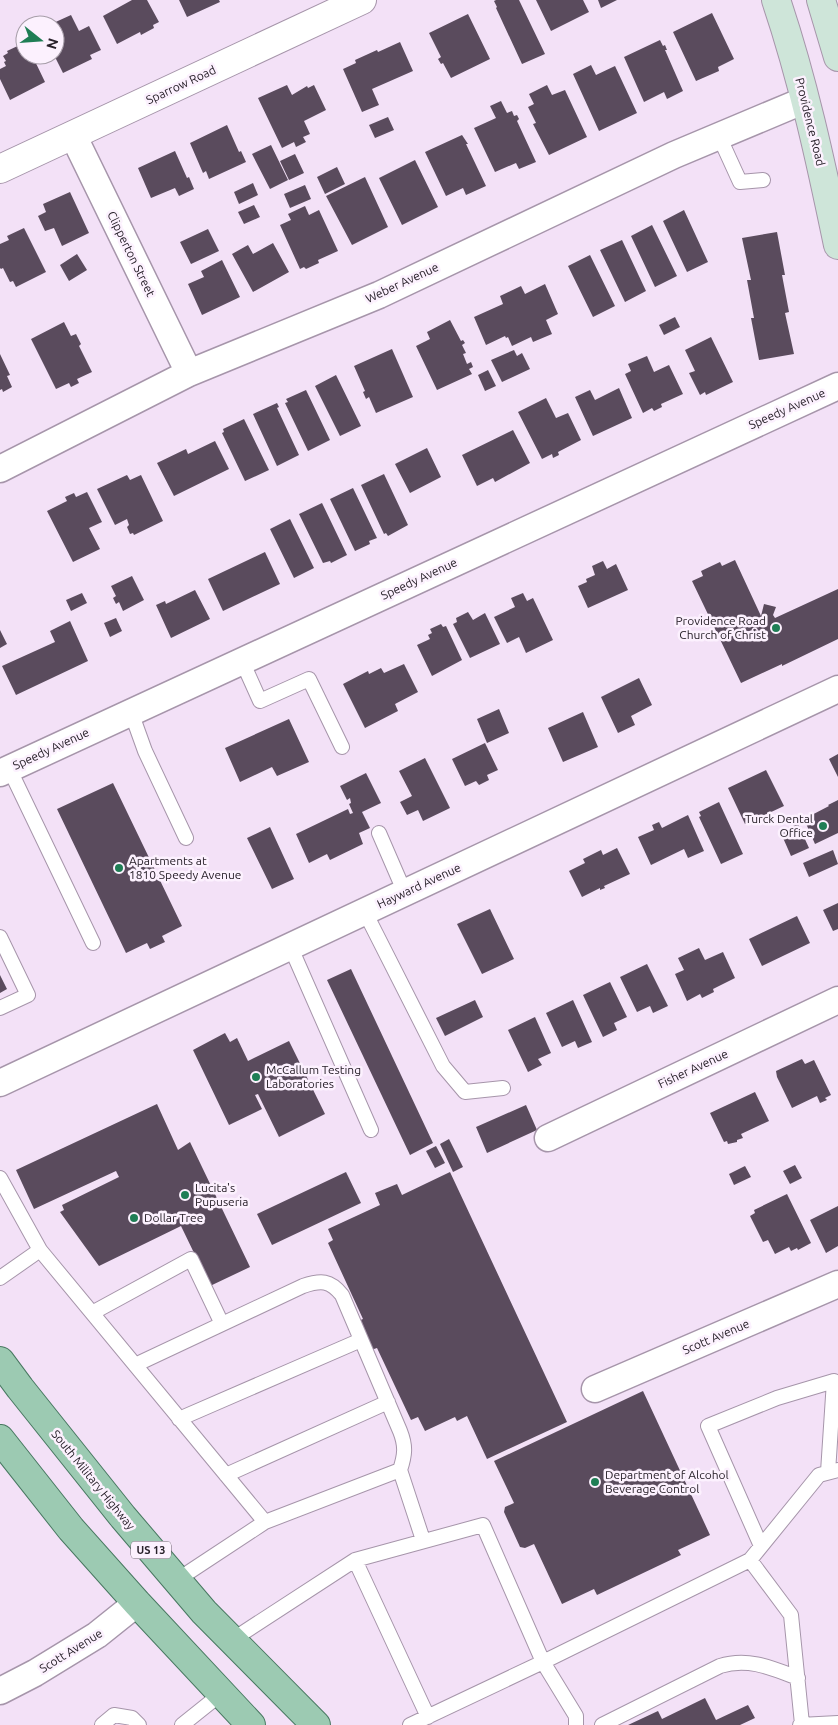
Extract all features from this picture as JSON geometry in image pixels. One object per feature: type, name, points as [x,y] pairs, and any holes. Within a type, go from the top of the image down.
[{"type":"main road","name":"Providence Road","points":[[776,0],[805,100],[838,245]]},
{"type":"main road","points":[[820,0],[838,58]]},
{"type":"main road","name":"South Military Highway","points":[[0,1361],[122,1517],[232,1640],[316,1725]]},
{"type":"main road","points":[[0,1439],[71,1529],[251,1725]]},
{"type":"street","name":"Sparrow Road","points":[[0,169],[362,0]]},
{"type":"street","name":"Weber Avenue","points":[[0,470],[190,372],[379,294],[674,154],[805,100]]},
{"type":"street","name":"Clipperton Street","points":[[73,135],[190,372]]},
{"type":"street","name":"Speedy Avenue","points":[[4,770],[838,386]]},
{"type":"street","name":"Hayward Avenue","points":[[0,1083],[291,948],[405,892],[838,689]]},
{"type":"street","name":"Fisher Avenue","points":[[548,1138],[838,1000]]},
{"type":"street","name":"Scott Avenue","points":[[595,1389],[838,1284]]},
{"type":"street","name":"Scott Avenue","points":[[0,1691],[35,1673],[98,1635],[137,1603]]},
{"type":"lane","points":[[720,136],[740,182],[763,180]]},
{"type":"lane","points":[[242,661],[260,701],[309,679],[342,747]]},
{"type":"lane","points":[[131,712],[145,751],[186,838]]},
{"type":"lane","points":[[4,770],[93,943]]},
{"type":"lane","points":[[379,833],[405,892]]},
{"type":"lane","points":[[364,912],[443,1066],[465,1092],[503,1088]]},
{"type":"lane","points":[[0,937],[28,995],[0,1008]]},
{"type":"lane","points":[[291,948],[371,1130]]},
{"type":"lane","points":[[0,1178],[40,1250],[265,1522]]},
{"type":"lane","points":[[0,1278],[40,1250]]},
{"type":"lane","points":[[92,1312],[191,1259],[222,1324]]},
{"type":"lane","points":[[135,1365],[303,1286],[314,1282],[326,1282],[334,1286],[342,1295],[404,1442],[405,1456],[400,1470],[423,1540]]},
{"type":"lane","points":[[180,1419],[361,1340]]},
{"type":"lane","points":[[410,1725],[750,1560],[818,1475],[833,1471],[834,1381],[776,1398],[708,1426],[761,1546]]},
{"type":"lane","points":[[226,1475],[388,1402]]},
{"type":"lane","points":[[177,1580],[265,1522],[400,1470]]},
{"type":"lane","points":[[232,1640],[355,1560],[483,1525],[543,1662],[576,1716],[576,1725]]},
{"type":"lane","points":[[355,1560],[428,1717]]},
{"type":"lane","points":[[750,1560],[792,1616],[801,1724],[838,1723]]},
{"type":"lane","points":[[602,1725],[720,1666],[733,1662],[768,1667],[798,1678]]},
{"type":"lane","points":[[182,1725],[222,1693]]},
{"type":"lane","points":[[102,1725],[114,1715],[132,1718],[138,1725]]},
{"type":"building","points":[[132,0],[147,0],[159,22],[153,25],[154,28],[141,35],[140,32],[117,44],[103,16]]},
{"type":"building","points":[[179,0],[219,0],[220,2],[187,17]]},
{"type":"building","points":[[519,0],[545,54],[522,64],[496,8],[494,1]]},
{"type":"building","points":[[536,0],[583,0],[589,12],[551,31]]},
{"type":"building","points":[[598,0],[617,0],[601,8]]},
{"type":"building","points":[[712,13],[734,59],[718,67],[719,71],[696,81],[673,32]]},
{"type":"building","points":[[468,14],[490,59],[451,78],[443,63],[441,64],[438,59],[441,57],[429,33]]},
{"type":"building","points":[[71,15],[79,31],[89,26],[101,50],[90,55],[92,59],[63,73],[59,65],[65,65],[65,18]]},
{"type":"building","points":[[660,40],[663,46],[665,45],[667,50],[665,50],[683,91],[667,99],[664,92],[644,102],[624,57]]},
{"type":"building","points":[[400,42],[413,71],[372,89],[379,105],[362,112],[343,69],[356,63],[355,60]]},
{"type":"building","points":[[15,47],[15,65],[37,65],[45,82],[10,100],[0,79],[0,69],[6,66],[3,56],[8,53],[7,51]]},
{"type":"building","points":[[591,65],[596,75],[615,66],[637,113],[599,131],[573,74]]},
{"type":"building","points":[[287,85],[292,95],[307,86],[308,88],[314,85],[326,110],[304,121],[310,134],[303,137],[306,142],[296,147],[294,142],[282,148],[258,98]]},
{"type":"building","points":[[547,85],[552,95],[565,90],[587,137],[549,155],[533,124],[536,123],[528,107],[534,104],[529,94]]},
{"type":"building","points":[[501,101],[507,113],[512,111],[514,116],[517,115],[519,119],[517,121],[536,162],[519,169],[516,163],[495,172],[474,128],[496,118],[490,106]]},
{"type":"building","points":[[388,117],[394,130],[375,138],[369,125]]},
{"type":"building","points":[[227,125],[239,152],[241,151],[246,162],[209,179],[206,171],[203,173],[190,143]]},
{"type":"building","points":[[462,135],[468,144],[466,144],[486,186],[466,195],[463,188],[446,196],[425,152]]},
{"type":"building","points":[[271,145],[288,180],[270,189],[252,154]]},
{"type":"building","points":[[175,151],[194,189],[179,196],[175,188],[151,198],[138,168]]},
{"type":"building","points":[[295,154],[304,173],[289,180],[280,161]]},
{"type":"building","points":[[415,160],[438,207],[402,225],[379,178]]},
{"type":"building","points":[[337,167],[345,184],[325,194],[317,177]]},
{"type":"building","points":[[365,177],[388,227],[352,245],[326,196]]},
{"type":"building","points":[[253,183],[258,195],[239,204],[234,192]]},
{"type":"building","points":[[305,185],[311,199],[290,208],[284,194]]},
{"type":"building","points":[[70,192],[89,233],[62,246],[54,228],[45,231],[38,216],[46,212],[43,204]]},
{"type":"building","points":[[254,205],[260,217],[244,224],[238,212]]},
{"type":"building","points":[[305,206],[309,215],[319,210],[338,251],[318,260],[319,263],[306,269],[304,267],[300,269],[280,225],[291,220],[288,214]]},
{"type":"building","points":[[684,210],[708,262],[687,272],[663,221]]},
{"type":"building","points":[[652,225],[677,276],[655,287],[631,236]]},
{"type":"building","points":[[24,228],[46,272],[16,287],[13,281],[10,282],[3,268],[0,268],[0,244],[9,240],[7,236]]},
{"type":"building","points":[[208,229],[219,251],[191,264],[180,242]]},
{"type":"building","points":[[777,232],[785,275],[782,275],[789,312],[785,313],[794,354],[759,360],[751,318],[754,318],[747,280],[751,280],[742,238]]},
{"type":"building","points":[[622,240],[646,291],[625,302],[600,250]]},
{"type":"building","points":[[273,243],[289,272],[253,292],[232,254],[248,245],[253,254]]},
{"type":"building","points":[[77,254],[87,270],[69,281],[60,265]]},
{"type":"building","points":[[590,255],[615,306],[593,317],[568,266]]},
{"type":"building","points":[[222,260],[240,297],[202,315],[188,284],[204,277],[201,271]]},
{"type":"building","points":[[545,284],[558,314],[546,320],[552,334],[533,342],[531,337],[512,346],[508,337],[506,338],[505,336],[486,345],[474,317],[503,304],[500,296],[521,286],[525,294]]},
{"type":"building","points":[[675,317],[680,327],[664,335],[659,325]]},
{"type":"building","points":[[450,320],[461,341],[463,340],[465,343],[462,345],[466,353],[463,354],[467,364],[471,362],[473,367],[469,369],[472,374],[437,390],[416,346],[430,339],[427,332]]},
{"type":"building","points":[[64,322],[71,336],[76,334],[81,344],[79,346],[92,372],[77,379],[79,383],[71,387],[69,383],[56,389],[31,339]]},
{"type":"building","points":[[711,337],[733,382],[706,395],[705,392],[700,395],[689,373],[695,371],[685,350]]},
{"type":"building","points":[[392,349],[413,397],[376,413],[369,397],[366,399],[363,392],[365,391],[354,366]]},
{"type":"building","points":[[514,350],[517,356],[522,353],[530,369],[502,382],[491,360]]},
{"type":"building","points":[[0,354],[10,375],[7,376],[12,387],[3,392],[2,389],[0,390]]},
{"type":"building","points":[[647,356],[654,372],[669,365],[683,394],[661,404],[662,407],[654,411],[652,408],[643,413],[625,374],[631,371],[628,364]]},
{"type":"building","points":[[488,370],[496,386],[485,391],[478,375]]},
{"type":"building","points":[[336,375],[361,426],[340,436],[315,386]]},
{"type":"building","points":[[619,388],[632,418],[593,436],[575,397],[590,390],[595,400]]},
{"type":"building","points":[[306,390],[330,440],[308,451],[285,403],[288,402],[286,399]]},
{"type":"building","points":[[546,398],[556,418],[568,413],[581,440],[558,452],[559,455],[553,458],[552,454],[542,459],[518,412]]},
{"type":"building","points":[[277,403],[279,407],[277,408],[299,455],[277,466],[253,414]]},
{"type":"building","points":[[244,419],[269,470],[245,481],[222,433],[224,432],[223,429]]},
{"type":"building","points":[[513,430],[530,463],[495,482],[493,478],[477,486],[462,455]]},
{"type":"building","points":[[215,441],[229,469],[174,496],[157,463],[186,449],[188,454]]},
{"type":"building","points":[[427,448],[441,477],[410,493],[395,464]]},
{"type":"building","points":[[384,474],[408,525],[388,536],[386,533],[384,534],[361,485]]},
{"type":"building","points":[[127,475],[130,480],[141,475],[163,521],[134,535],[133,533],[130,534],[127,527],[129,525],[127,519],[115,525],[97,489]]},
{"type":"building","points":[[353,488],[377,538],[369,541],[370,544],[355,551],[330,499]]},
{"type":"building","points":[[87,492],[102,522],[89,528],[100,549],[73,562],[47,511],[67,501],[65,497],[74,493],[76,497]]},
{"type":"building","points":[[322,503],[347,555],[331,563],[330,561],[323,563],[299,514]]},
{"type":"building","points":[[290,519],[314,568],[294,578],[270,529]]},
{"type":"building","points":[[265,552],[280,584],[223,611],[208,579]]},
{"type":"building","name":"Providence Road Church of Christ","points":[[735,560],[761,616],[764,604],[776,607],[773,615],[775,618],[838,589],[838,639],[741,683],[692,581],[703,576],[701,571],[720,562],[722,566]]},
{"type":"building","points":[[603,561],[607,569],[616,564],[628,590],[588,608],[578,586],[587,582],[586,579],[595,575],[592,566]]},
{"type":"building","points":[[132,576],[144,600],[123,611],[119,602],[116,604],[113,598],[116,596],[111,586]]},
{"type":"building","points":[[195,590],[210,619],[171,638],[156,605],[165,601],[166,604]]},
{"type":"building","points":[[82,593],[87,603],[71,611],[66,600]]},
{"type":"building","points":[[523,593],[527,601],[533,598],[553,640],[526,653],[519,637],[507,643],[494,617],[515,607],[511,598]]},
{"type":"building","points":[[468,612],[473,620],[485,613],[500,644],[470,658],[453,624],[457,622],[456,618]]},
{"type":"building","points":[[116,618],[122,631],[110,637],[104,623]]},
{"type":"building","points":[[70,621],[88,661],[16,695],[2,666],[55,642],[50,631]]},
{"type":"building","points":[[441,624],[443,627],[446,626],[462,660],[432,676],[417,645],[430,639],[428,635],[432,633],[430,629]]},
{"type":"building","points":[[0,630],[7,644],[0,648]]},
{"type":"building","points":[[404,664],[418,692],[395,704],[398,711],[365,728],[343,684],[368,671],[369,674],[381,668],[384,673]]},
{"type":"building","points":[[639,678],[652,705],[631,716],[635,725],[618,733],[601,697]]},
{"type":"building","points":[[499,709],[509,733],[487,743],[477,719]]},
{"type":"building","points":[[583,712],[598,747],[563,762],[548,728]]},
{"type":"building","points":[[289,719],[309,762],[277,776],[272,767],[240,782],[225,748]]},
{"type":"building","points":[[485,743],[498,770],[487,775],[489,780],[479,785],[476,781],[465,786],[452,759]]},
{"type":"building","points":[[838,754],[838,777],[829,759]]},
{"type":"building","points":[[425,758],[450,808],[423,821],[418,810],[407,815],[400,802],[412,796],[399,771]]},
{"type":"building","points":[[766,770],[784,806],[745,824],[728,788]]},
{"type":"building","points":[[366,773],[381,803],[362,812],[370,828],[359,833],[363,844],[330,860],[327,854],[309,863],[296,834],[348,809],[350,814],[353,813],[349,804],[351,803],[350,798],[347,800],[340,786]]},
{"type":"building","name":"Apartments at 1810 Speedy Avenue","points":[[113,783],[182,926],[162,936],[165,942],[150,949],[147,943],[126,953],[57,809]]},
{"type":"building","name":"Turck Dental Office","points":[[838,800],[838,833],[815,844],[804,819]]},
{"type":"building","points":[[719,802],[743,854],[721,864],[699,817],[701,816],[699,812]]},
{"type":"building","points":[[688,815],[704,851],[688,858],[684,849],[651,865],[638,837],[654,830],[652,825],[659,822],[662,828]]},
{"type":"building","points":[[798,824],[809,848],[791,856],[780,831]]},
{"type":"building","points":[[270,827],[294,879],[272,889],[247,838]]},
{"type":"building","points":[[617,848],[630,874],[604,886],[605,888],[600,890],[600,888],[582,897],[569,871],[585,863],[583,859],[601,850],[603,855]]},
{"type":"building","points":[[833,850],[838,864],[809,877],[803,863]]},
{"type":"building","points":[[838,903],[838,929],[833,931],[823,910]]},
{"type":"building","points":[[490,909],[514,959],[482,974],[457,924]]},
{"type":"building","points":[[797,916],[810,943],[762,966],[749,939]]},
{"type":"building","points":[[699,948],[705,960],[723,952],[735,978],[713,989],[714,992],[702,998],[700,994],[687,1001],[675,974],[684,970],[678,958]]},
{"type":"building","points":[[647,964],[668,1006],[653,1013],[650,1006],[637,1012],[620,977]]},
{"type":"building","points":[[351,969],[433,1143],[410,1155],[327,980]]},
{"type":"building","points":[[0,975],[7,989],[0,993]]},
{"type":"building","points":[[610,982],[627,1017],[614,1023],[617,1030],[603,1037],[583,995]]},
{"type":"building","points":[[475,1000],[483,1017],[445,1036],[436,1018]]},
{"type":"building","points":[[573,1000],[592,1042],[578,1048],[575,1041],[562,1047],[546,1013]]},
{"type":"building","points":[[535,1017],[551,1053],[538,1059],[542,1065],[528,1072],[508,1030]]},
{"type":"building","name":"McCallum Testing Laboratories","points":[[225,1033],[230,1042],[237,1038],[248,1061],[289,1041],[325,1114],[279,1137],[258,1094],[255,1095],[262,1109],[229,1125],[193,1050]]},
{"type":"building","points":[[802,1059],[805,1064],[814,1060],[831,1095],[825,1098],[827,1100],[820,1103],[817,1096],[792,1108],[776,1071]]},
{"type":"building","points":[[755,1092],[769,1121],[741,1134],[743,1138],[737,1140],[737,1142],[728,1144],[727,1141],[724,1142],[710,1113]]},
{"type":"building","points":[[157,1104],[178,1150],[190,1142],[250,1267],[210,1286],[181,1226],[99,1266],[60,1212],[64,1210],[62,1205],[119,1177],[116,1171],[34,1209],[16,1170]]},
{"type":"building","points":[[526,1105],[537,1130],[487,1153],[476,1127]]},
{"type":"building","points":[[449,1139],[463,1167],[453,1172],[440,1144]]},
{"type":"building","points":[[436,1146],[445,1163],[435,1168],[426,1151]]},
{"type":"building","points":[[795,1165],[802,1178],[790,1184],[783,1171]]},
{"type":"building","points":[[745,1166],[751,1177],[734,1185],[729,1174]]},
{"type":"building","points":[[346,1172],[361,1203],[272,1245],[257,1214]]},
{"type":"building","points":[[450,1172],[567,1422],[487,1459],[467,1416],[457,1421],[455,1417],[425,1431],[418,1417],[411,1420],[377,1348],[371,1350],[358,1321],[363,1319],[328,1243],[333,1240],[328,1229],[380,1205],[375,1193],[397,1184],[402,1195]]},
{"type":"building","points":[[787,1194],[811,1243],[798,1250],[797,1248],[791,1251],[789,1247],[775,1254],[768,1240],[763,1242],[750,1216],[755,1213],[754,1210]]},
{"type":"building","points":[[838,1206],[838,1246],[826,1253],[810,1220]]},
{"type":"building","name":"Department of Alcohol Beverage Control","points":[[643,1391],[710,1535],[678,1550],[681,1555],[597,1595],[594,1589],[562,1604],[534,1544],[525,1548],[520,1547],[504,1512],[505,1507],[514,1503],[494,1461]]},
{"type":"building","points":[[705,1698],[716,1720],[748,1705],[755,1718],[740,1725],[628,1725],[658,1711],[662,1719]]},
{"type":"place","name":"Providence Road Church of Christ","points":[[776,628]]},
{"type":"place","name":"Turck Dental Office","points":[[823,826]]},
{"type":"place","name":"Apartments at 1810 Speedy Avenue","points":[[119,868]]},
{"type":"place","name":"McCallum Testing Laboratories","points":[[256,1077]]},
{"type":"place","name":"Lucita's Pupuseria","points":[[185,1195]]},
{"type":"place","name":"Dollar Tree","points":[[134,1218]]},
{"type":"place","name":"Department of Alcohol Beverage Control","points":[[595,1482]]}]
